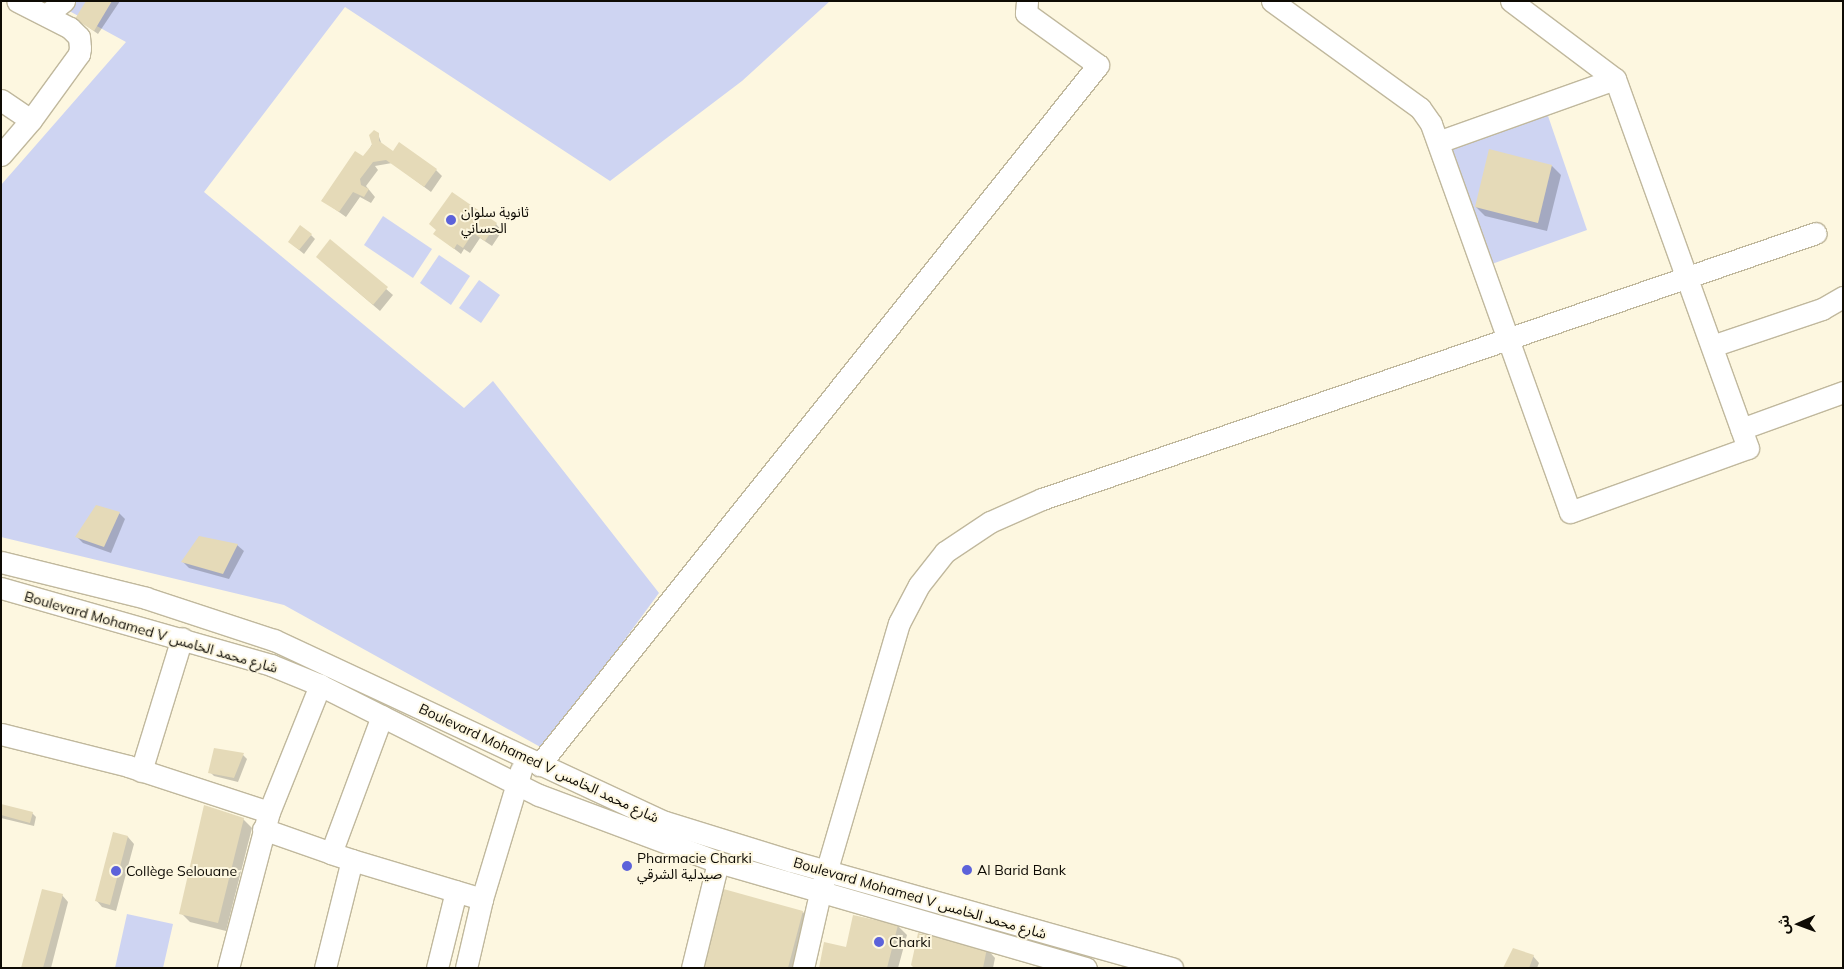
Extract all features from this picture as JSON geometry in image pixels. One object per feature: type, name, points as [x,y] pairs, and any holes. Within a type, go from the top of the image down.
[{"type":"street","points":[[1,156],[32,120],[79,54],[80,48],[79,37],[70,28],[17,1]]},
{"type":"street","points":[[46,15],[64,1]]},
{"type":"street","points":[[466,968],[482,899],[516,784],[1098,65],[1026,13],[1027,1]]},
{"type":"street","points":[[1272,1],[1420,108],[1431,124],[1510,340],[1570,512],[1748,448],[1615,79],[1511,1]]},
{"type":"street","points":[[1438,142],[1615,79]]},
{"type":"street","points":[[1,100],[32,120]]},
{"type":"street","points":[[803,968],[820,893],[898,624],[919,585],[945,552],[990,522],[1042,499],[1510,340],[1816,233]]},
{"type":"street","points":[[1712,346],[1822,309],[1843,296]]},
{"type":"street","points":[[1742,428],[1843,392]]},
{"type":"street","name":"Boulevard Mohamed V شارع محمد الخامس","points":[[1,562],[146,598],[274,640],[532,762],[665,822],[1172,968]]},
{"type":"street","name":"Boulevard Mohamed V شارع محمد الخامس","points":[[1,588],[271,664],[320,685],[539,795],[718,862],[820,893],[1086,968]]},
{"type":"street","points":[[141,771],[182,638]]},
{"type":"street","points":[[228,968],[266,821],[320,685]]},
{"type":"street","points":[[331,853],[382,716]]},
{"type":"street","points":[[1,734],[141,771],[266,821],[331,853],[482,899]]},
{"type":"street","points":[[325,968],[352,860]]},
{"type":"street","points":[[692,968],[718,862]]},
{"type":"street","points":[[438,968],[456,891]]},
{"type":"shaded area","points":[[51,1],[830,1],[742,81],[610,181],[345,7],[204,192],[464,408],[493,381],[659,593],[544,749],[284,605],[1,537],[1,185],[126,42]]},
{"type":"shaded area","points":[[1546,110],[1587,230],[1489,265],[1447,144]]},
{"type":"shaded area","points":[[383,216],[432,249],[413,278],[364,245]]},
{"type":"shaded area","points":[[439,255],[470,276],[451,305],[420,283]]},
{"type":"shaded area","points":[[479,280],[500,295],[481,323],[459,308]]},
{"type":"shaded area","points":[[127,914],[173,924],[163,968],[115,968]]},
{"type":"building","points":[[86,1],[112,1],[94,31],[75,19]]},
{"type":"building","points":[[374,130],[379,133],[379,141],[393,151],[399,142],[437,169],[424,187],[386,160],[373,162],[360,179],[361,185],[369,189],[364,197],[353,192],[339,212],[321,201],[355,151],[363,156],[372,145],[369,135]]},
{"type":"building","points":[[1489,149],[1552,165],[1538,223],[1475,207]]},
{"type":"building","points":[[452,192],[497,223],[485,241],[473,233],[463,248],[457,244],[454,249],[433,234],[436,230],[429,224]]},
{"type":"building","points":[[300,225],[312,234],[299,250],[288,242]]},
{"type":"building","points":[[330,239],[388,287],[373,305],[316,257]]},
{"type":"building","points":[[96,505],[120,512],[104,547],[75,537]]},
{"type":"building","points":[[199,536],[238,544],[223,574],[181,562]]},
{"type":"building","points":[[214,748],[244,753],[234,778],[208,773]]},
{"type":"building","points":[[1,804],[33,812],[30,823],[1,815]]},
{"type":"building","points":[[204,805],[244,818],[218,923],[179,914]]},
{"type":"building","points":[[113,832],[128,836],[110,905],[95,901]]},
{"type":"building","points":[[720,888],[803,911],[788,968],[698,968]]},
{"type":"building","points":[[42,889],[63,894],[43,968],[21,968]]},
{"type":"building","points":[[853,915],[898,925],[887,968],[819,968],[824,942],[846,947]]},
{"type":"building","points":[[918,933],[987,948],[983,968],[914,968],[911,965]]},
{"type":"building","points":[[1513,948],[1534,955],[1529,968],[1503,968]]},
{"type":"place","name":"ثانوية سلوان الحساني","points":[[451,220]]},
{"type":"place","name":"Pharmacie Charki صيدلية الشرقي","points":[[627,866]]},
{"type":"place","name":"Al Barid Bank","points":[[967,870]]},
{"type":"place","name":"Collège Selouane","points":[[116,871]]},
{"type":"place","name":"Charki","points":[[879,942]]}]
